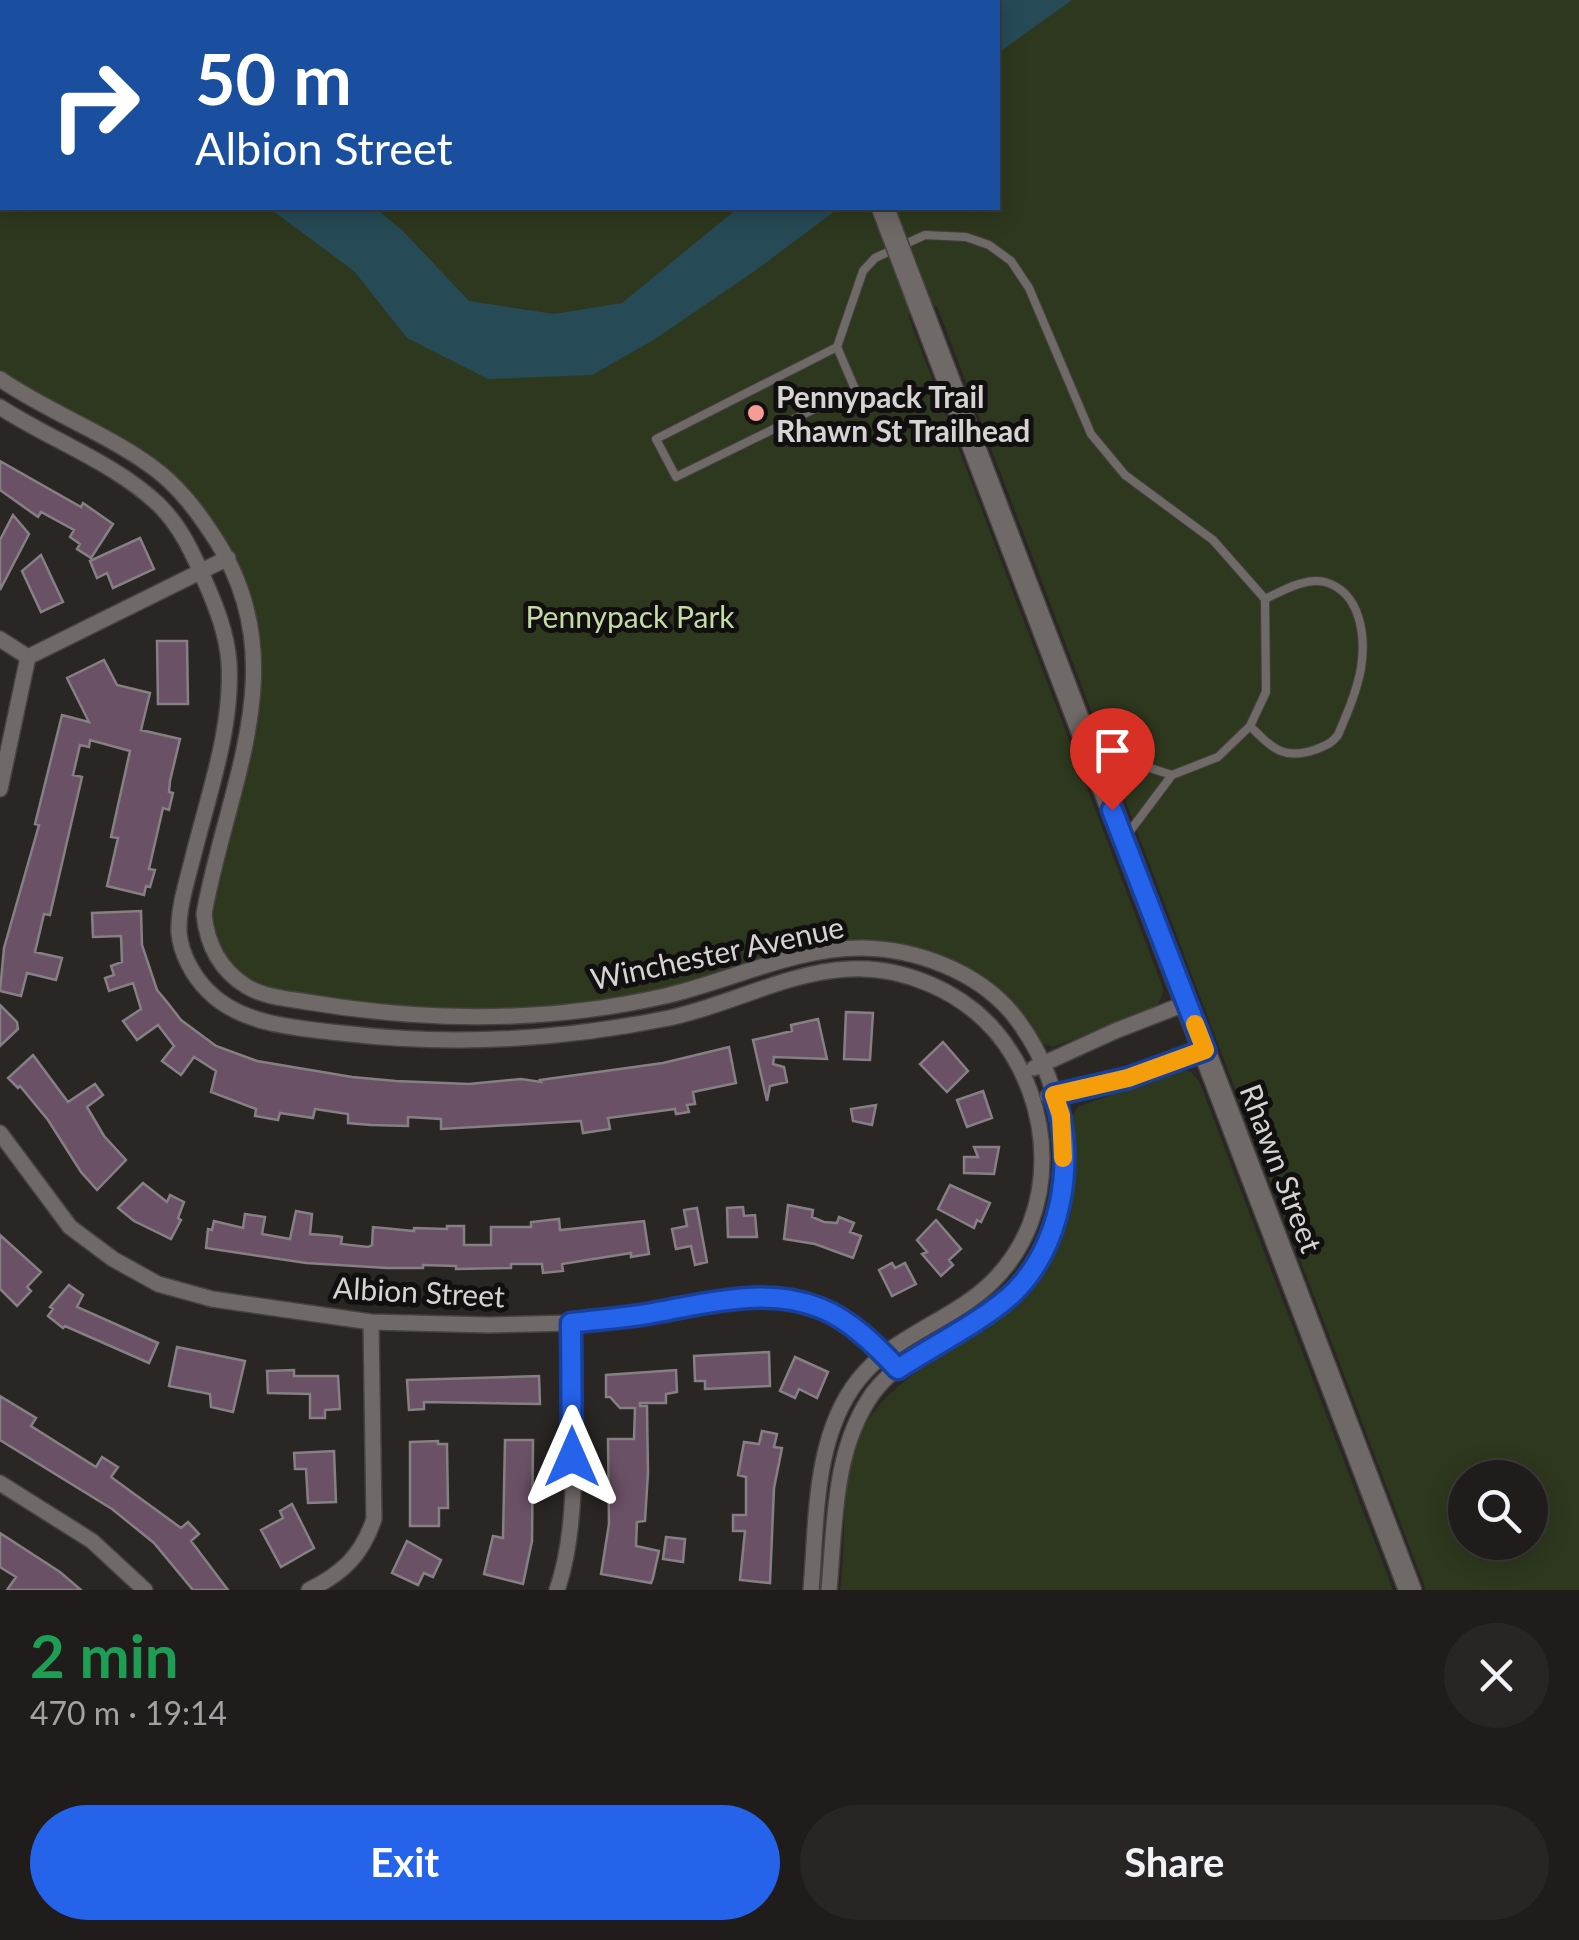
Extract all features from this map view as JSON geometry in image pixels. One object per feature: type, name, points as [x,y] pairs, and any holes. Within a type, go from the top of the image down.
[{"type":"main road","name":"Rhawn Street","points":[[884,210],[1410,1590]]},
{"type":"street","points":[[0,379],[51,412],[123,447],[154,468],[188,499],[241,584],[252,630],[255,686],[248,733],[204,914],[213,953],[254,990],[242,1014]]},
{"type":"street","name":"Winchester Avenue","points":[[0,407],[122,476],[157,504],[184,535],[224,628],[228,692],[179,935],[194,974],[223,1004],[270,1022],[321,1031],[386,1038],[518,1038],[668,1018],[819,974],[850,969],[880,971],[942,989],[970,1008],[993,1028],[1025,1072],[1034,1100],[1044,1162],[1040,1192],[1024,1236],[992,1282],[884,1354],[857,1381],[826,1449],[811,1590]]},
{"type":"street","points":[[28,658],[228,558]]},
{"type":"street","points":[[0,640],[28,658]]},
{"type":"street","points":[[0,789],[28,658]]},
{"type":"street","name":"Winchester Avenue","points":[[254,990],[344,1008],[409,1016],[473,1017],[592,1008],[664,996],[833,949],[898,951],[957,970],[1009,1009],[1043,1064],[1061,1115],[1064,1174],[1060,1203],[1044,1247],[1012,1294],[898,1369],[874,1393],[843,1461],[829,1590]]},
{"type":"street","points":[[664,996],[668,1018]]},
{"type":"street","points":[[1025,1072],[1187,1003]]},
{"type":"street","points":[[1034,1100],[1128,1078],[1205,1050]]},
{"type":"street","name":"Albion Street","points":[[0,1133],[70,1227],[112,1259],[158,1284],[212,1299],[372,1322],[439,1325],[571,1323],[738,1298],[782,1297],[822,1308],[859,1332],[898,1369]]},
{"type":"street","points":[[310,1590],[345,1570],[367,1538],[374,1518],[372,1322]]},
{"type":"street","points":[[557,1590],[572,1524],[571,1323]]},
{"type":"street","points":[[0,1483],[92,1541],[145,1590]]},
{"type":"lane","points":[[837,346],[656,438],[676,477],[856,389],[837,346],[863,271],[874,258],[925,235],[966,237],[988,245],[1010,261],[1030,288],[1090,434],[1125,475],[1213,540],[1265,599],[1266,692],[1250,726],[1218,757],[1172,776],[1124,840]]},
{"type":"lane","points":[[1250,726],[1273,749],[1298,756],[1332,744],[1361,667],[1362,636],[1357,609],[1344,593],[1323,582],[1296,585],[1265,599]]},
{"type":"lane","points":[[1088,748],[1172,776]]},
{"type":"green space","name":"Pennypack Park","points":[[1000,0],[1579,0],[1579,1590],[1426,1590],[937,306],[908,315],[1164,991],[1156,1009],[1053,1047],[1042,1043],[1004,995],[963,966],[887,941],[818,942],[693,982],[575,1004],[508,1010],[427,1011],[268,990],[236,973],[218,947],[212,911],[259,709],[262,649],[249,596],[230,550],[202,507],[81,420],[0,372],[0,210],[1000,210]]},
{"type":"green space","points":[[1181,1069],[1191,1072],[1199,1081],[1393,1590],[840,1590],[848,1476],[858,1439],[868,1421],[880,1404],[909,1378],[1003,1314],[1026,1292],[1043,1267],[1065,1212],[1072,1151],[1071,1118],[1078,1107]]},
{"type":"water","points":[[1000,0],[1072,0],[1000,52]]},
{"type":"water","points":[[272,210],[377,210],[403,231],[469,301],[554,314],[622,303],[736,210],[836,210],[655,339],[592,375],[488,379],[407,338],[354,271]]},
{"type":"building","points":[[0,461],[81,507],[83,503],[113,524],[91,558],[77,549],[80,544],[70,537],[74,530],[41,512],[38,517],[0,490]]},
{"type":"building","points":[[13,515],[29,534],[0,590],[0,540]]},
{"type":"building","points":[[140,538],[154,569],[113,588],[107,573],[97,578],[90,561]]},
{"type":"building","points":[[41,555],[63,602],[41,612],[22,571]]},
{"type":"building","points":[[157,641],[187,641],[188,704],[158,704]]},
{"type":"building","points":[[104,660],[117,685],[150,693],[141,730],[180,739],[170,781],[169,792],[173,793],[169,810],[163,808],[149,869],[155,870],[150,887],[146,886],[144,895],[107,886],[118,838],[111,837],[130,751],[90,740],[89,747],[80,745],[73,775],[82,777],[50,915],[44,914],[35,952],[62,958],[56,980],[27,973],[21,996],[0,991],[4,948],[39,825],[35,824],[62,715],[89,722],[67,678]]},
{"type":"building","points":[[141,911],[142,945],[157,990],[181,1020],[216,1046],[257,1061],[396,1081],[541,1082],[663,1063],[729,1047],[736,1083],[693,1092],[695,1104],[687,1105],[689,1112],[676,1114],[675,1109],[608,1118],[610,1129],[583,1133],[581,1121],[441,1129],[441,1119],[408,1117],[408,1126],[371,1125],[348,1123],[348,1114],[315,1109],[313,1118],[280,1113],[278,1120],[255,1116],[256,1109],[211,1092],[216,1071],[194,1057],[181,1075],[162,1061],[174,1046],[158,1025],[137,1040],[123,1021],[141,1009],[133,983],[109,991],[105,978],[114,975],[111,966],[122,962],[121,936],[93,937],[92,913]]},
{"type":"building","points":[[0,1005],[17,1022],[18,1029],[0,1046]]},
{"type":"building","points":[[846,1012],[873,1013],[870,1060],[844,1059]]},
{"type":"building","points":[[818,1019],[827,1059],[774,1057],[773,1064],[784,1067],[787,1082],[770,1086],[767,1101],[753,1040],[792,1031],[791,1025]]},
{"type":"building","points":[[943,1042],[968,1071],[947,1092],[920,1064]]},
{"type":"building","points":[[33,1055],[68,1102],[95,1084],[103,1095],[87,1107],[104,1136],[126,1160],[97,1190],[48,1120],[20,1086],[8,1078]]},
{"type":"building","points":[[983,1091],[992,1118],[967,1127],[957,1100]]},
{"type":"building","points":[[876,1105],[872,1125],[853,1121],[851,1109]]},
{"type":"building","points":[[974,1147],[999,1147],[994,1174],[964,1173],[964,1157],[978,1157]]},
{"type":"building","points":[[143,1183],[167,1202],[170,1195],[184,1202],[178,1218],[181,1220],[171,1239],[134,1221],[118,1208]]},
{"type":"building","points":[[950,1185],[990,1203],[974,1228],[938,1209]]},
{"type":"building","points":[[788,1205],[813,1210],[812,1217],[824,1222],[837,1223],[839,1217],[854,1223],[850,1232],[861,1236],[853,1258],[815,1244],[784,1239]]},
{"type":"building","points":[[743,1207],[744,1216],[755,1215],[757,1237],[728,1237],[727,1208]]},
{"type":"building","points":[[697,1208],[707,1262],[695,1265],[691,1246],[676,1249],[672,1229],[687,1226],[684,1210]]},
{"type":"building","points":[[296,1211],[312,1214],[310,1234],[342,1237],[341,1244],[368,1247],[372,1245],[373,1227],[414,1231],[464,1226],[464,1245],[491,1245],[491,1227],[531,1227],[531,1222],[559,1219],[560,1230],[644,1221],[649,1254],[631,1257],[631,1253],[562,1264],[563,1271],[543,1273],[542,1264],[511,1264],[511,1268],[387,1268],[306,1263],[206,1248],[208,1229],[212,1230],[214,1221],[243,1228],[245,1214],[265,1217],[262,1234],[290,1239]]},
{"type":"building","points":[[936,1220],[961,1249],[949,1260],[953,1265],[941,1276],[922,1254],[927,1252],[917,1240]]},
{"type":"building","points":[[0,1235],[41,1272],[17,1306],[0,1289]]},
{"type":"building","points":[[892,1263],[895,1268],[905,1263],[916,1284],[892,1296],[879,1270]]},
{"type":"building","points":[[69,1285],[83,1295],[77,1307],[158,1343],[149,1363],[63,1328],[48,1316],[53,1309],[50,1307]]},
{"type":"building","points":[[177,1347],[245,1361],[233,1412],[211,1407],[210,1394],[169,1386]]},
{"type":"building","points":[[769,1352],[770,1386],[705,1389],[705,1381],[695,1381],[694,1356]]},
{"type":"building","points":[[795,1357],[828,1372],[817,1398],[799,1389],[795,1398],[780,1391]]},
{"type":"building","points":[[294,1370],[294,1376],[338,1376],[340,1409],[325,1410],[325,1418],[310,1418],[310,1394],[268,1393],[267,1371]]},
{"type":"building","points":[[676,1370],[677,1392],[666,1394],[666,1403],[640,1403],[647,1406],[648,1473],[645,1521],[637,1522],[636,1546],[659,1551],[653,1578],[651,1583],[601,1574],[609,1524],[608,1439],[634,1439],[635,1408],[620,1408],[606,1397],[606,1375]]},
{"type":"building","points":[[539,1376],[540,1404],[424,1402],[424,1409],[409,1410],[407,1380]]},
{"type":"building","points":[[0,1396],[36,1418],[31,1426],[96,1467],[102,1457],[118,1467],[111,1477],[181,1528],[188,1522],[199,1534],[191,1541],[228,1590],[193,1590],[154,1543],[112,1509],[0,1440]]},
{"type":"building","points":[[762,1431],[777,1434],[774,1447],[782,1448],[774,1488],[770,1583],[740,1580],[745,1531],[733,1531],[733,1515],[746,1515],[746,1477],[738,1475],[744,1442],[759,1444]]},
{"type":"building","points":[[505,1440],[533,1440],[532,1541],[523,1584],[484,1574],[493,1536],[503,1538]]},
{"type":"building","points":[[410,1442],[447,1444],[448,1508],[439,1508],[439,1526],[410,1526]]},
{"type":"building","points":[[334,1451],[336,1502],[308,1503],[306,1469],[295,1469],[294,1453]]},
{"type":"building","points":[[292,1504],[314,1548],[281,1567],[261,1530],[283,1518],[280,1511]]},
{"type":"building","points":[[0,1533],[81,1590],[7,1590],[16,1577],[0,1567]]},
{"type":"building","points":[[666,1537],[685,1539],[683,1562],[663,1559]]},
{"type":"building","points":[[407,1541],[441,1560],[433,1577],[424,1573],[418,1585],[392,1573]]},
{"type":"slow traffic","points":[[1063,1158],[1061,1115],[1054,1095],[1128,1078],[1205,1050],[1195,1024]]},
{"type":"place","name":"Pennypack Trail Rhawn St Trailhead","points":[[756,413]]},
{"type":"route","points":[[572,1457],[571,1323],[738,1298],[782,1297],[822,1308],[859,1332],[898,1369],[1012,1294],[1044,1247],[1060,1203],[1064,1174],[1061,1115],[1054,1095],[1128,1078],[1205,1050],[1112,810]]}]
